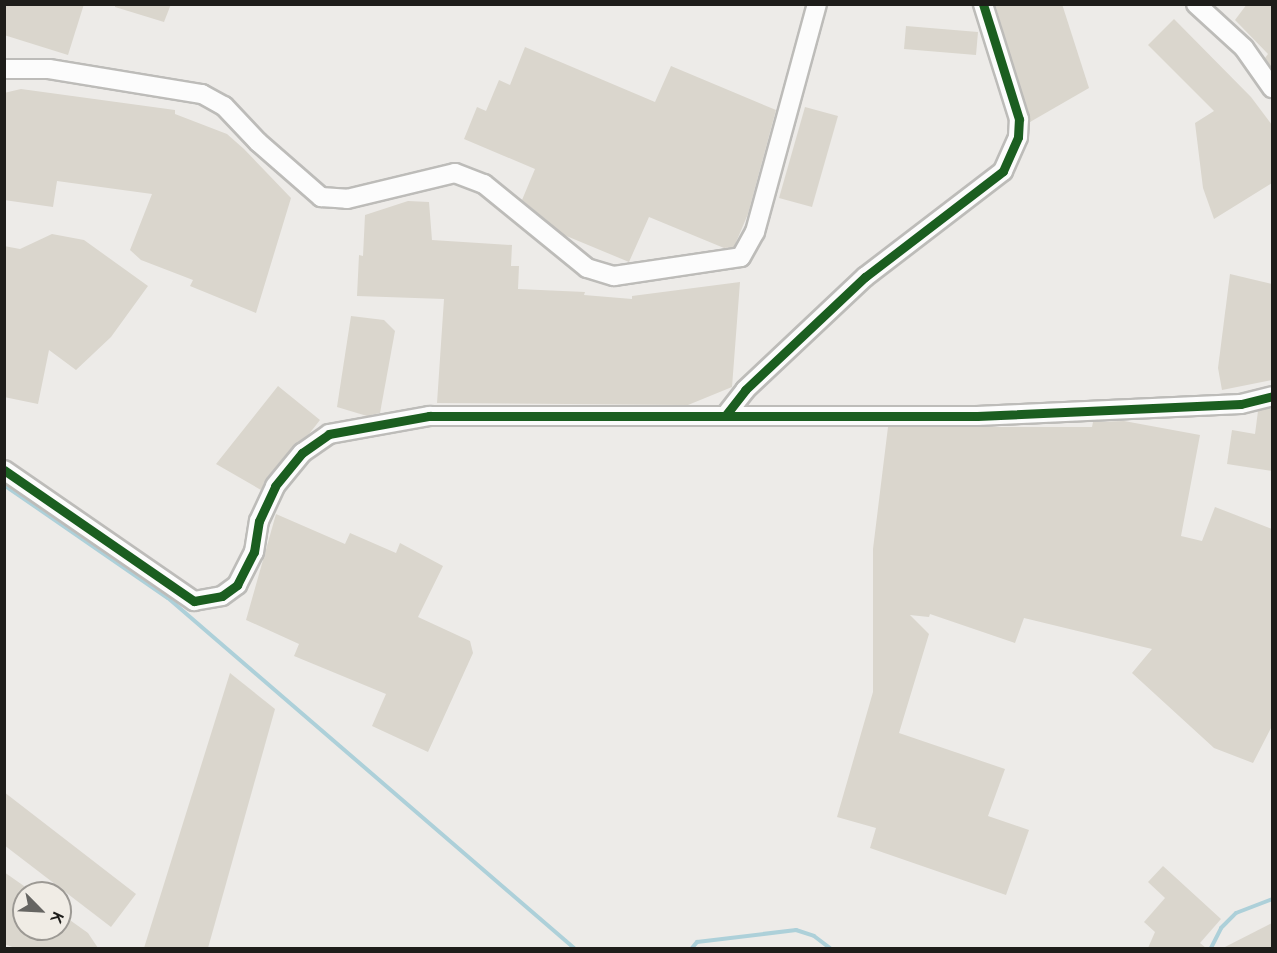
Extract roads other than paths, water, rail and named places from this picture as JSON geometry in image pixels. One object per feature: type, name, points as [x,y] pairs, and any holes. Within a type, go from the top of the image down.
[{"type":"street","points":[[4,69],[49,69],[202,94],[224,105],[258,141],[321,197],[347,199],[455,174],[484,184],[588,268],[614,276],[741,257],[755,232],[817,4]]},
{"type":"street","points":[[725,416],[745,390],[866,277],[1003,171],[1017,137],[1019,119],[983,4]]},
{"type":"street","points":[[1196,4],[1244,48],[1272,88]]},
{"type":"street","points":[[4,470],[194,601],[222,596],[237,585],[254,552],[259,521],[275,486],[302,453],[329,434],[429,416],[977,416],[1241,404],[1272,396]]},
{"type":"waterway","points":[[4,485],[168,598],[574,948]]},
{"type":"waterway","points":[[1211,948],[1221,928],[1236,913],[1272,899]]},
{"type":"waterway","points":[[692,948],[697,942],[796,930],[814,936],[830,948]]}]
